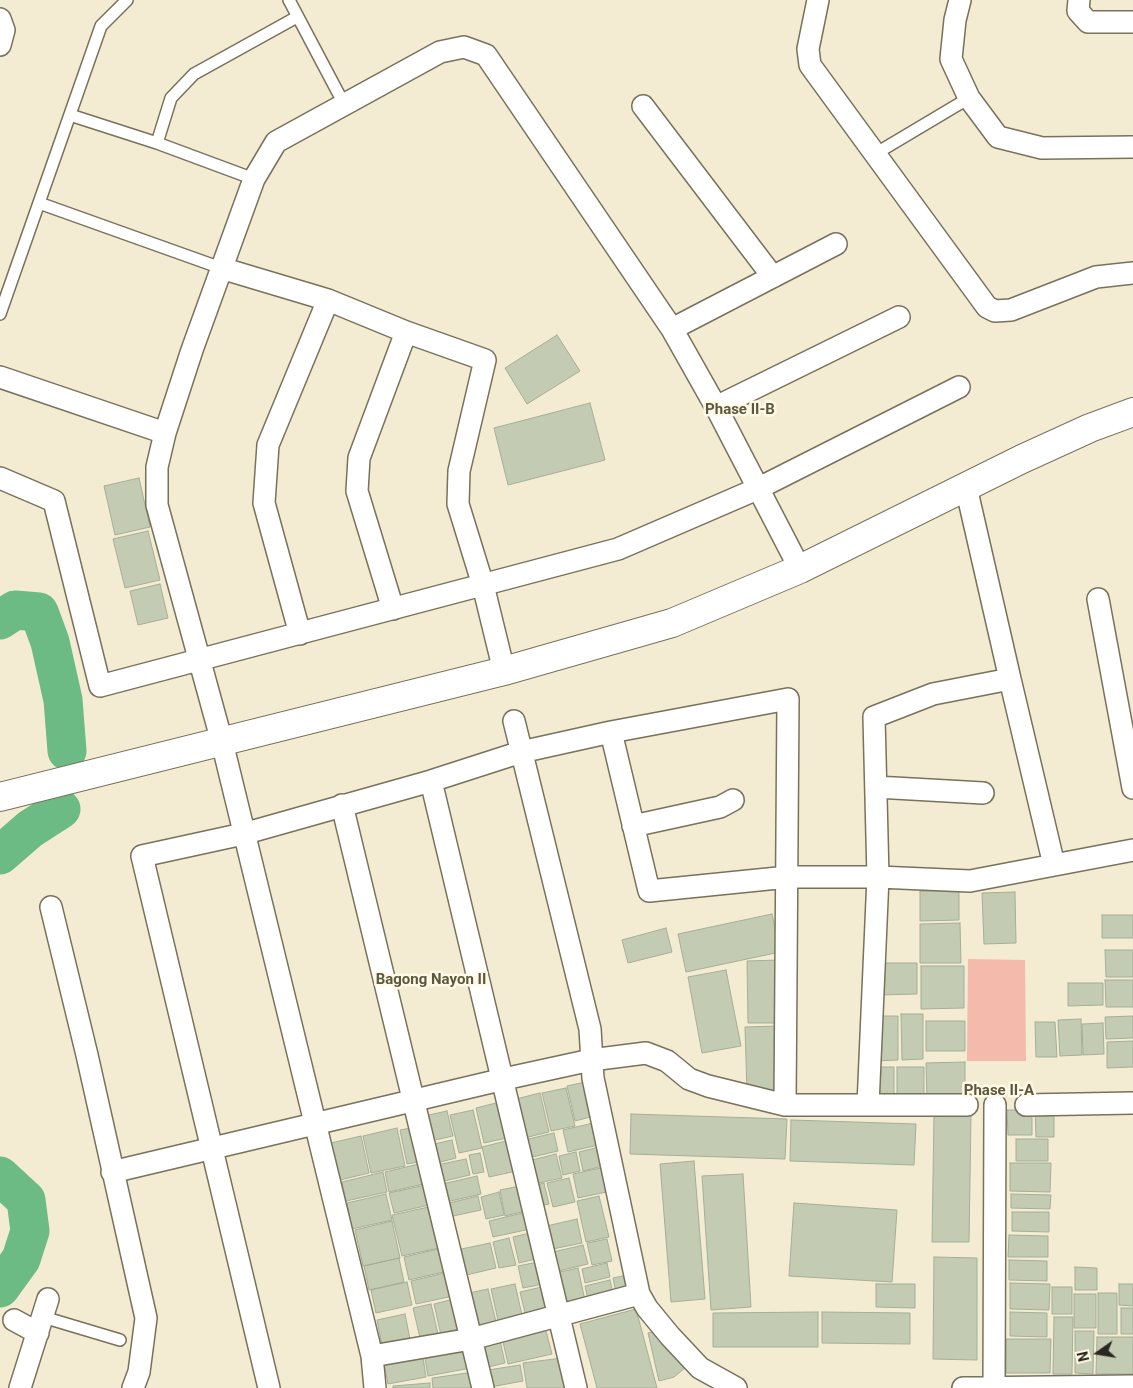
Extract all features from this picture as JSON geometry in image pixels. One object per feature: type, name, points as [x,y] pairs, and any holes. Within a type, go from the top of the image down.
[{"type":"street","points":[[818,0],[808,49],[810,65],[981,301],[995,311],[1012,310],[1096,277],[1133,272]]},
{"type":"street","points":[[960,0],[955,20],[951,59],[969,98],[998,137],[1042,148],[1133,147]]},
{"type":"street","points":[[1079,0],[1078,11],[1088,22],[1133,22]]},
{"type":"street","points":[[0,19],[4,30],[0,45]]},
{"type":"street","points":[[375,1388],[372,1356],[222,742],[157,505],[157,466],[165,433],[221,268],[254,179],[276,142],[440,52],[464,47],[486,55],[672,329],[716,407],[800,569]]},
{"type":"street","points":[[643,106],[773,278]]},
{"type":"street","points":[[672,329],[836,244]]},
{"type":"street","points":[[221,268],[328,300],[406,332],[486,360],[459,471],[458,504],[483,585],[504,671]]},
{"type":"street","points":[[300,634],[264,503],[268,445],[328,300]]},
{"type":"street","points":[[716,407],[899,317]]},
{"type":"street","points":[[393,609],[357,491],[359,458],[406,332]]},
{"type":"street","points":[[0,378],[165,433]]},
{"type":"street","points":[[0,478],[54,501],[100,686],[618,549],[757,489],[960,387]]},
{"type":"street","points":[[0,797],[504,671],[672,623],[800,569],[1090,428],[1133,412]]},
{"type":"street","points":[[966,487],[977,541],[1054,865]]},
{"type":"street","points":[[1098,599],[1133,788]]},
{"type":"street","points":[[868,1105],[878,877],[874,717],[933,694],[1010,679]]},
{"type":"street","points":[[269,1388],[142,856],[243,834],[431,781],[521,752],[611,732],[788,699],[785,1105]]},
{"type":"street","points":[[514,721],[590,1029],[591,1060],[639,1294],[647,1308],[670,1336],[700,1368],[736,1388]]},
{"type":"street","points":[[611,732],[649,890],[788,877],[878,877],[970,881],[1133,850]]},
{"type":"street","points":[[431,781],[504,1079],[576,1388]]},
{"type":"street","points":[[876,787],[983,793]]},
{"type":"street","points":[[633,826],[720,807],[733,800]]},
{"type":"street","points":[[342,805],[483,1388]]},
{"type":"street","points":[[51,907],[87,1055],[146,1318],[139,1372],[133,1388]]},
{"type":"street","points":[[112,1172],[504,1079],[591,1060],[646,1052],[667,1061],[689,1079],[708,1086],[785,1105],[967,1105]]},
{"type":"street","points":[[1026,1105],[1133,1103]]},
{"type":"street","points":[[994,1388],[995,1105]]},
{"type":"street","points":[[372,1356],[471,1339],[559,1317],[639,1294]]},
{"type":"street","points":[[14,1320],[43,1316],[20,1388]]},
{"type":"street","points":[[963,1388],[1133,1386]]},
{"type":"lane","points":[[0,314],[101,26],[127,0]]},
{"type":"lane","points":[[289,0],[344,104]]},
{"type":"lane","points":[[157,143],[171,98],[194,74],[298,17]]},
{"type":"lane","points":[[875,154],[969,98]]},
{"type":"lane","points":[[70,115],[157,143],[254,179]]},
{"type":"lane","points":[[39,202],[221,268]]},
{"type":"lane","points":[[43,1316],[120,1340]]},
{"type":"shaded area","points":[[968,959],[1025,960],[1026,1061],[967,1061]]},
{"type":"building","points":[[557,335],[580,371],[527,404],[505,368]]},
{"type":"building","points":[[590,403],[605,460],[508,485],[494,428]]},
{"type":"building","points":[[139,478],[150,527],[115,535],[104,486]]},
{"type":"building","points":[[148,531],[160,580],[125,588],[113,539]]},
{"type":"building","points":[[160,584],[168,618],[138,625],[130,591]]},
{"type":"building","points":[[920,891],[959,891],[959,920],[920,921]]},
{"type":"building","points":[[1015,892],[1016,943],[984,944],[982,893]]},
{"type":"building","points":[[772,914],[780,952],[686,972],[678,934]]},
{"type":"building","points":[[1102,915],[1133,915],[1133,938],[1102,938]]},
{"type":"building","points":[[960,923],[961,963],[920,963],[920,924]]},
{"type":"building","points":[[666,928],[672,952],[628,963],[622,940]]},
{"type":"building","points":[[1105,950],[1133,950],[1133,977],[1106,977]]},
{"type":"building","points":[[779,960],[780,1023],[748,1023],[747,961]]},
{"type":"building","points":[[879,963],[917,963],[917,994],[879,995]]},
{"type":"building","points":[[921,966],[964,966],[964,1008],[921,1009]]},
{"type":"building","points":[[726,970],[741,1046],[702,1053],[688,977]]},
{"type":"building","points":[[1105,980],[1133,980],[1133,1007],[1106,1007]]},
{"type":"building","points":[[1068,983],[1103,983],[1103,1005],[1068,1006]]},
{"type":"building","points":[[901,1014],[923,1014],[923,1059],[902,1060]]},
{"type":"building","points":[[875,1016],[898,1016],[898,1060],[875,1061]]},
{"type":"building","points":[[1133,1016],[1133,1038],[1106,1039],[1105,1017]]},
{"type":"building","points":[[1081,1019],[1082,1055],[1060,1056],[1058,1020]]},
{"type":"building","points":[[926,1021],[965,1021],[965,1051],[926,1051]]},
{"type":"building","points":[[1035,1022],[1055,1022],[1057,1057],[1036,1057]]},
{"type":"building","points":[[1103,1023],[1104,1054],[1083,1055],[1082,1024]]},
{"type":"building","points":[[777,1026],[779,1091],[747,1092],[745,1027]]},
{"type":"building","points":[[1133,1041],[1133,1067],[1107,1068],[1107,1042]]},
{"type":"building","points":[[965,1062],[965,1101],[927,1101],[926,1063]]},
{"type":"building","points":[[873,1067],[894,1067],[894,1099],[874,1099]]},
{"type":"building","points":[[897,1067],[924,1067],[924,1101],[897,1101]]},
{"type":"building","points":[[590,1081],[598,1115],[575,1121],[567,1086]]},
{"type":"building","points":[[566,1088],[575,1126],[551,1131],[542,1093]]},
{"type":"building","points":[[540,1093],[549,1132],[520,1139],[512,1100]]},
{"type":"building","points":[[508,1100],[516,1136],[484,1143],[476,1108]]},
{"type":"building","points":[[1035,1107],[1054,1107],[1054,1137],[1036,1137]]},
{"type":"building","points":[[473,1110],[482,1148],[459,1153],[450,1115]]},
{"type":"building","points":[[1007,1110],[1032,1110],[1032,1135],[1008,1135]]},
{"type":"building","points":[[447,1111],[453,1136],[426,1142],[420,1117]]},
{"type":"building","points":[[631,1114],[787,1119],[785,1159],[630,1154]]},
{"type":"building","points":[[934,1114],[971,1115],[969,1242],[932,1242]]},
{"type":"building","points":[[791,1120],[916,1124],[914,1165],[790,1161]]},
{"type":"building","points":[[602,1121],[607,1143],[568,1152],[563,1130]]},
{"type":"building","points":[[416,1127],[424,1161],[407,1164],[400,1130]]},
{"type":"building","points":[[397,1128],[405,1166],[371,1173],[363,1136]]},
{"type":"building","points":[[554,1133],[558,1151],[524,1159],[520,1141]]},
{"type":"building","points":[[361,1136],[369,1173],[340,1180],[331,1143]]},
{"type":"building","points":[[514,1139],[521,1170],[489,1177],[482,1147]]},
{"type":"building","points":[[1016,1139],[1048,1139],[1048,1161],[1016,1161]]},
{"type":"building","points":[[452,1140],[456,1158],[429,1165],[425,1146]]},
{"type":"building","points":[[607,1145],[611,1164],[583,1171],[579,1152]]},
{"type":"building","points":[[576,1152],[580,1171],[563,1175],[559,1156]]},
{"type":"building","points":[[480,1153],[484,1172],[473,1174],[469,1155]]},
{"type":"building","points":[[556,1154],[562,1178],[529,1185],[524,1162]]},
{"type":"building","points":[[466,1159],[470,1175],[436,1183],[432,1166]]},
{"type":"building","points":[[694,1161],[705,1299],[671,1302],[660,1164]]},
{"type":"building","points":[[423,1163],[428,1183],[389,1192],[385,1172]]},
{"type":"building","points":[[1010,1163],[1051,1163],[1050,1192],[1010,1191]]},
{"type":"building","points":[[610,1166],[616,1190],[578,1198],[573,1174]]},
{"type":"building","points":[[383,1172],[387,1192],[346,1201],[342,1182]]},
{"type":"building","points":[[743,1174],[751,1307],[711,1310],[702,1176]]},
{"type":"building","points":[[477,1176],[481,1194],[442,1203],[438,1185]]},
{"type":"building","points":[[569,1178],[575,1202],[553,1207],[547,1183]]},
{"type":"building","points":[[544,1183],[549,1204],[535,1207],[530,1187]]},
{"type":"building","points":[[430,1184],[434,1204],[394,1213],[389,1193]]},
{"type":"building","points":[[525,1185],[530,1210],[505,1216],[500,1190]]},
{"type":"building","points":[[499,1192],[504,1215],[486,1219],[481,1197]]},
{"type":"building","points":[[386,1194],[392,1220],[352,1229],[347,1203]]},
{"type":"building","points":[[1011,1194],[1051,1195],[1050,1209],[1011,1208]]},
{"type":"building","points":[[478,1196],[481,1210],[444,1218],[441,1205]]},
{"type":"building","points":[[599,1196],[609,1237],[586,1242],[577,1201]]},
{"type":"building","points":[[794,1203],[897,1210],[892,1282],[789,1276]]},
{"type":"building","points":[[438,1205],[448,1246],[402,1256],[392,1215]]},
{"type":"building","points":[[531,1211],[535,1228],[493,1237],[489,1221]]},
{"type":"building","points":[[1012,1212],[1049,1212],[1049,1232],[1012,1231]]},
{"type":"building","points":[[577,1219],[582,1243],[548,1250],[542,1227]]},
{"type":"building","points":[[392,1221],[400,1258],[363,1266],[355,1230]]},
{"type":"building","points":[[538,1231],[544,1257],[519,1263],[513,1237]]},
{"type":"building","points":[[1009,1235],[1048,1236],[1048,1257],[1008,1257]]},
{"type":"building","points":[[509,1238],[516,1265],[499,1268],[493,1242]]},
{"type":"building","points":[[607,1239],[612,1261],[592,1265],[587,1243]]},
{"type":"building","points":[[490,1243],[496,1268],[458,1277],[452,1251]]},
{"type":"building","points":[[583,1245],[588,1264],[554,1272],[549,1253]]},
{"type":"building","points":[[447,1247],[452,1270],[409,1280],[404,1257]]},
{"type":"building","points":[[934,1257],[977,1258],[977,1360],[933,1359]]},
{"type":"building","points":[[399,1258],[404,1282],[369,1290],[364,1266]]},
{"type":"building","points":[[1009,1260],[1047,1261],[1047,1281],[1009,1280]]},
{"type":"building","points":[[543,1261],[548,1283],[523,1288],[518,1266]]},
{"type":"building","points":[[607,1263],[610,1277],[585,1283],[582,1269]]},
{"type":"building","points":[[1075,1267],[1097,1268],[1097,1290],[1075,1290]]},
{"type":"building","points":[[578,1268],[586,1305],[559,1311],[551,1274]]},
{"type":"building","points":[[453,1271],[458,1295],[416,1304],[411,1281]]},
{"type":"building","points":[[632,1274],[636,1293],[617,1298],[613,1278]]},
{"type":"building","points":[[610,1280],[614,1298],[589,1304],[585,1286]]},
{"type":"building","points":[[407,1282],[412,1305],[376,1313],[371,1290]]},
{"type":"building","points":[[1010,1283],[1050,1284],[1049,1310],[1010,1309]]},
{"type":"building","points":[[515,1284],[524,1324],[500,1329],[491,1289]]},
{"type":"building","points":[[876,1284],[915,1284],[915,1308],[876,1307]]},
{"type":"building","points":[[1119,1284],[1133,1284],[1133,1306],[1119,1305]]},
{"type":"building","points":[[546,1286],[552,1311],[526,1317],[520,1292]]},
{"type":"building","points":[[1052,1287],[1072,1287],[1072,1314],[1052,1314]]},
{"type":"building","points":[[488,1289],[498,1330],[473,1336],[464,1294]]},
{"type":"building","points":[[1098,1293],[1117,1293],[1117,1334],[1098,1334]]},
{"type":"building","points":[[1074,1294],[1096,1294],[1096,1328],[1074,1328]]},
{"type":"building","points":[[458,1298],[465,1329],[441,1335],[434,1304]]},
{"type":"building","points":[[431,1304],[439,1338],[421,1342],[413,1308]]},
{"type":"building","points":[[1121,1308],[1133,1308],[1133,1334],[1121,1334]]},
{"type":"building","points":[[636,1309],[657,1388],[597,1388],[580,1324]]},
{"type":"building","points":[[818,1312],[818,1347],[713,1347],[713,1313]]},
{"type":"building","points":[[822,1312],[910,1313],[910,1344],[822,1343]]},
{"type":"building","points":[[1010,1312],[1047,1313],[1047,1337],[1010,1336]]},
{"type":"building","points":[[405,1314],[411,1344],[383,1350],[377,1320]]},
{"type":"building","points":[[1054,1317],[1073,1317],[1072,1374],[1053,1374]]},
{"type":"building","points":[[544,1323],[552,1354],[508,1364],[501,1333]]},
{"type":"building","points":[[663,1329],[691,1363],[674,1377],[659,1381],[648,1333]]},
{"type":"building","points":[[1075,1331],[1094,1331],[1093,1374],[1075,1373]]},
{"type":"building","points":[[499,1336],[505,1363],[480,1369],[474,1341]]},
{"type":"building","points":[[1097,1337],[1133,1337],[1133,1374],[1096,1374]]},
{"type":"building","points":[[1006,1339],[1051,1339],[1050,1373],[1006,1373]]},
{"type":"building","points":[[466,1345],[471,1368],[428,1376],[424,1353]]},
{"type":"building","points":[[422,1351],[426,1377],[388,1384],[383,1358]]},
{"type":"building","points":[[562,1358],[567,1388],[527,1388],[523,1363]]},
{"type":"building","points":[[520,1365],[523,1381],[485,1388],[482,1371]]},
{"type":"building","points":[[474,1372],[477,1388],[433,1388],[432,1378]]},
{"type":"building","points":[[430,1383],[430,1388],[393,1388],[393,1386]]},
{"type":"waterway","points":[[0,620],[15,610],[39,612],[50,642],[63,700],[67,751]]},
{"type":"waterway","points":[[0,855],[30,829],[61,809]]},
{"type":"waterway","points":[[0,1176],[26,1200],[30,1231],[21,1259],[0,1288]]},
{"type":"district","name":"Phase II-B","points":[[740,410]]},
{"type":"district","name":"Bagong Nayon II","points":[[431,980]]},
{"type":"district","name":"Phase II-A","points":[[999,1091]]}]
